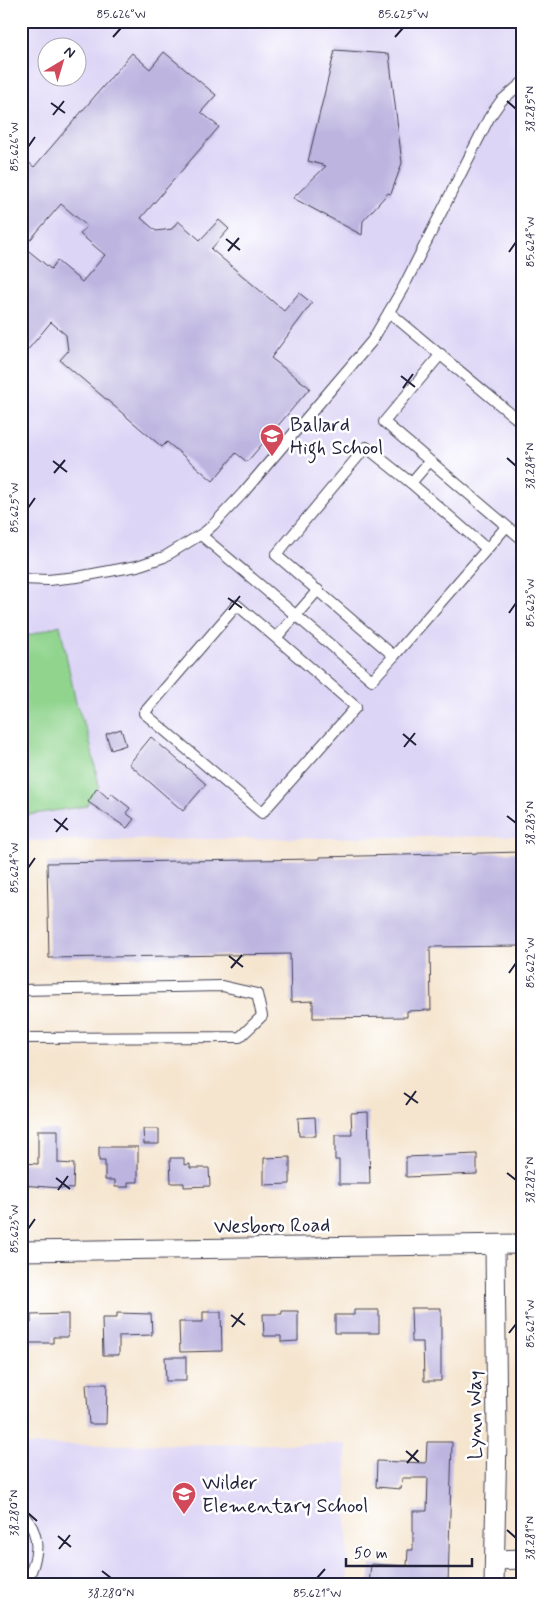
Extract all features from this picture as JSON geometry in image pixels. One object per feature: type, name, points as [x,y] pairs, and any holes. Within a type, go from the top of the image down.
[{"type":"street","name":"Wesboro Road","points":[[21,1251],[523,1244]]},
{"type":"street","name":"Lynn Way","points":[[494,1585],[496,1560],[497,1427],[495,1245]]},
{"type":"street","points":[[496,1560],[523,1559]]},
{"type":"lane","points":[[21,579],[48,580],[77,577],[137,566],[164,557],[201,535],[243,493],[372,341],[389,312],[489,118],[500,100],[523,82]]},
{"type":"lane","points":[[389,312],[523,424]]},
{"type":"lane","points":[[441,354],[384,422],[523,540]]},
{"type":"lane","points":[[394,656],[276,555],[366,447],[487,549]]},
{"type":"lane","points":[[411,483],[429,462]]},
{"type":"lane","points":[[201,535],[372,680],[506,526]]},
{"type":"lane","points":[[276,638],[318,590]]},
{"type":"lane","points":[[237,605],[276,638],[356,706],[262,813],[144,713],[237,605]]},
{"type":"lane","points":[[21,990],[222,986],[257,994],[262,1016],[240,1037],[21,1038]]},
{"type":"lane","points":[[21,1513],[33,1527],[38,1543],[36,1558],[25,1585]]},
{"type":"shaded area","name":"Ballard High School","points":[[21,21],[523,21],[523,836],[21,841]]},
{"type":"shaded area","name":"Wilder Elementary School","points":[[346,1444],[348,1585],[21,1585],[21,1445]]},
{"type":"green space","points":[[60,625],[76,703],[89,737],[99,786],[86,806],[21,816],[21,638]]},
{"type":"building","points":[[335,50],[389,54],[402,163],[391,194],[388,193],[363,221],[362,235],[293,198],[326,166],[308,161]]},
{"type":"building","points":[[164,52],[216,95],[201,112],[219,127],[141,218],[156,231],[172,229],[178,221],[200,240],[219,220],[229,229],[211,249],[284,311],[299,293],[312,303],[271,358],[310,388],[247,462],[236,453],[213,481],[167,442],[162,447],[60,360],[68,351],[66,335],[51,322],[21,358],[21,156],[34,167],[132,53],[150,69]],"holes":[[[61,204],[87,226],[80,234],[105,255],[82,282],[57,261],[51,269],[24,247]]]},
{"type":"building","points":[[121,729],[126,745],[111,750],[106,734]]},
{"type":"building","points":[[151,737],[206,784],[183,811],[129,764]]},
{"type":"building","points":[[97,788],[108,798],[112,794],[130,808],[126,813],[134,819],[127,828],[88,802]]},
{"type":"building","points":[[523,852],[523,946],[430,947],[431,1010],[407,1011],[407,1017],[313,1018],[313,1001],[291,1002],[290,954],[49,958],[47,863],[320,859],[320,857]]},
{"type":"building","points":[[368,1112],[370,1184],[339,1184],[339,1160],[335,1160],[335,1135],[352,1135],[351,1113]]},
{"type":"building","points":[[315,1117],[316,1136],[299,1136],[298,1118]]},
{"type":"building","points":[[143,1129],[159,1129],[159,1144],[144,1144]]},
{"type":"building","points":[[38,1130],[58,1130],[58,1163],[74,1164],[73,1189],[21,1185],[21,1163],[38,1164]]},
{"type":"building","points":[[99,1147],[138,1147],[138,1182],[128,1182],[128,1187],[115,1187],[115,1180],[105,1180],[105,1161],[99,1161]]},
{"type":"building","points":[[477,1154],[477,1174],[406,1177],[406,1157]]},
{"type":"building","points":[[290,1157],[290,1184],[264,1185],[264,1158]]},
{"type":"building","points":[[170,1158],[184,1158],[184,1165],[190,1164],[190,1168],[209,1168],[210,1186],[184,1187],[184,1183],[171,1183]]},
{"type":"building","points":[[411,1308],[441,1308],[441,1381],[424,1381],[423,1342],[412,1342]]},
{"type":"building","points":[[354,1310],[379,1310],[379,1333],[335,1333],[335,1315],[354,1315]]},
{"type":"building","points":[[282,1311],[298,1311],[298,1341],[281,1342],[281,1336],[264,1336],[263,1314],[282,1314]]},
{"type":"building","points":[[203,1312],[221,1312],[222,1351],[180,1352],[179,1322],[203,1322]]},
{"type":"building","points":[[117,1313],[151,1314],[152,1335],[119,1336],[119,1355],[103,1355],[102,1318],[117,1318]]},
{"type":"building","points":[[68,1314],[68,1337],[53,1337],[53,1343],[29,1343],[29,1337],[24,1337],[24,1323],[31,1323],[31,1315]]},
{"type":"building","points":[[165,1357],[186,1357],[186,1381],[166,1381]]},
{"type":"building","points":[[86,1384],[107,1384],[106,1424],[89,1424]]},
{"type":"building","points":[[427,1442],[452,1442],[448,1585],[369,1585],[371,1564],[407,1566],[408,1550],[413,1550],[413,1511],[427,1511],[428,1478],[402,1478],[401,1489],[376,1487],[377,1461],[426,1463]]},
{"type":"place","name":"Ballard High School","points":[[272,457]]},
{"type":"place","name":"Wilder Elementary School","points":[[184,1515]]}]
